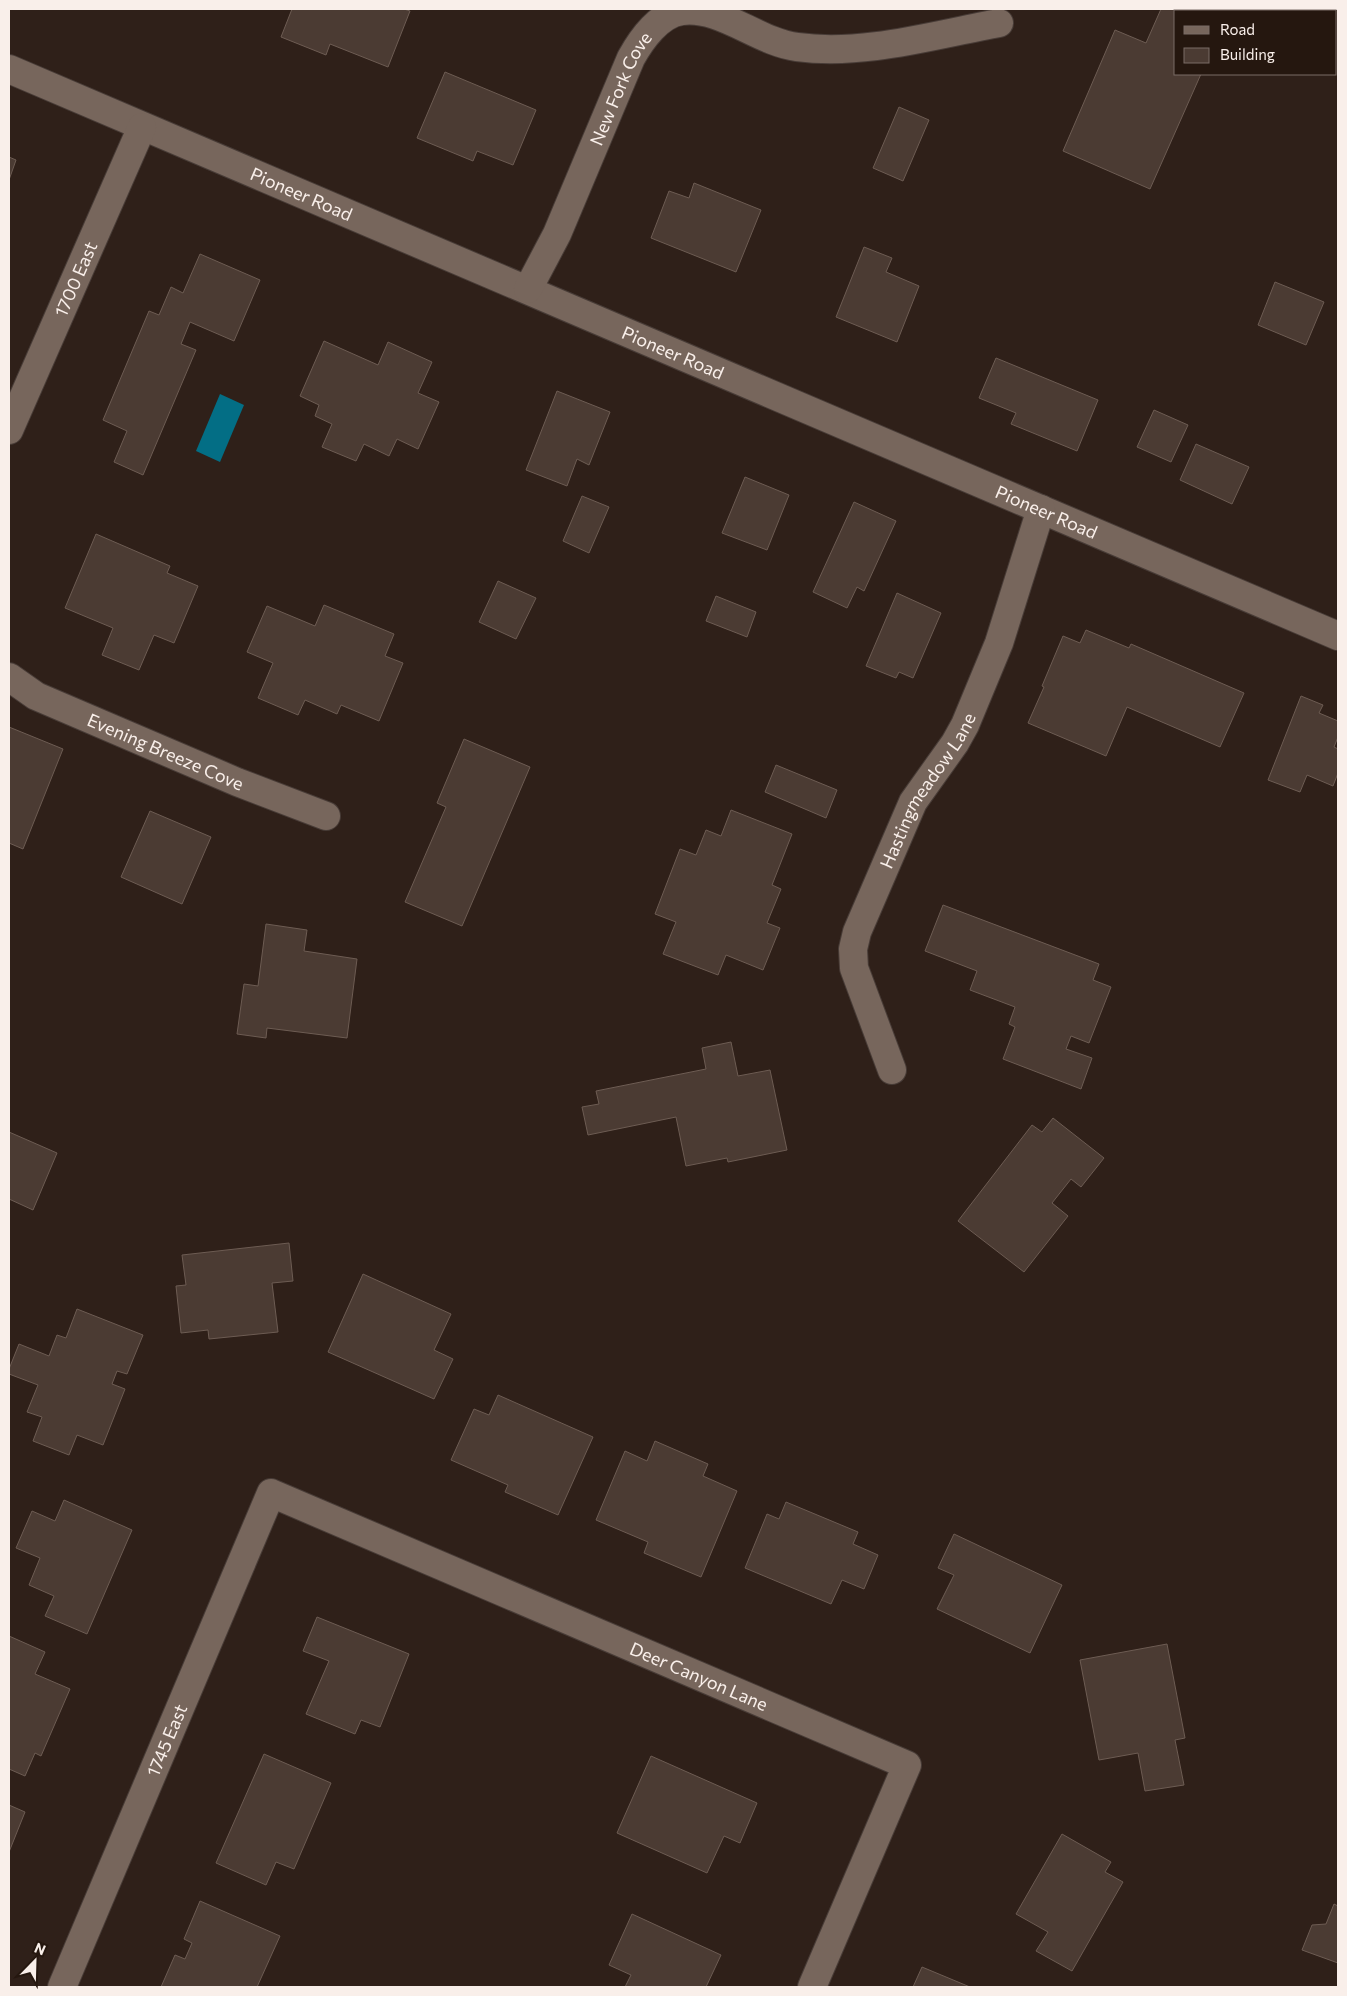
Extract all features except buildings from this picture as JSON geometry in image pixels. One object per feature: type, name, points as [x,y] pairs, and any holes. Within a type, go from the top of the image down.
[{"type":"street","name":"New Fork Cove","points":[[528,289],[557,234],[631,58],[640,42],[651,29],[665,19],[680,11],[698,10],[772,40],[795,47],[824,49],[858,48],[999,23]]},
{"type":"street","name":"Pioneer Road","points":[[9,69],[1338,636]]},
{"type":"street","name":"1700 East","points":[[9,430],[142,126]]},
{"type":"street","name":"Hastingmeadow Lane","points":[[892,1070],[854,968],[853,949],[857,932],[913,802],[955,743],[965,725],[999,643],[1041,509]]},
{"type":"street","name":"Evening Breeze Cove","points":[[9,677],[36,696],[237,782],[326,816]]},
{"type":"street","name":"1745 East","points":[[62,1987],[271,1493]]},
{"type":"street","name":"Deer Canyon Lane","points":[[271,1493],[907,1765],[812,1987]]},
{"type":"water","points":[[220,394],[244,405],[220,462],[196,451]]}]
